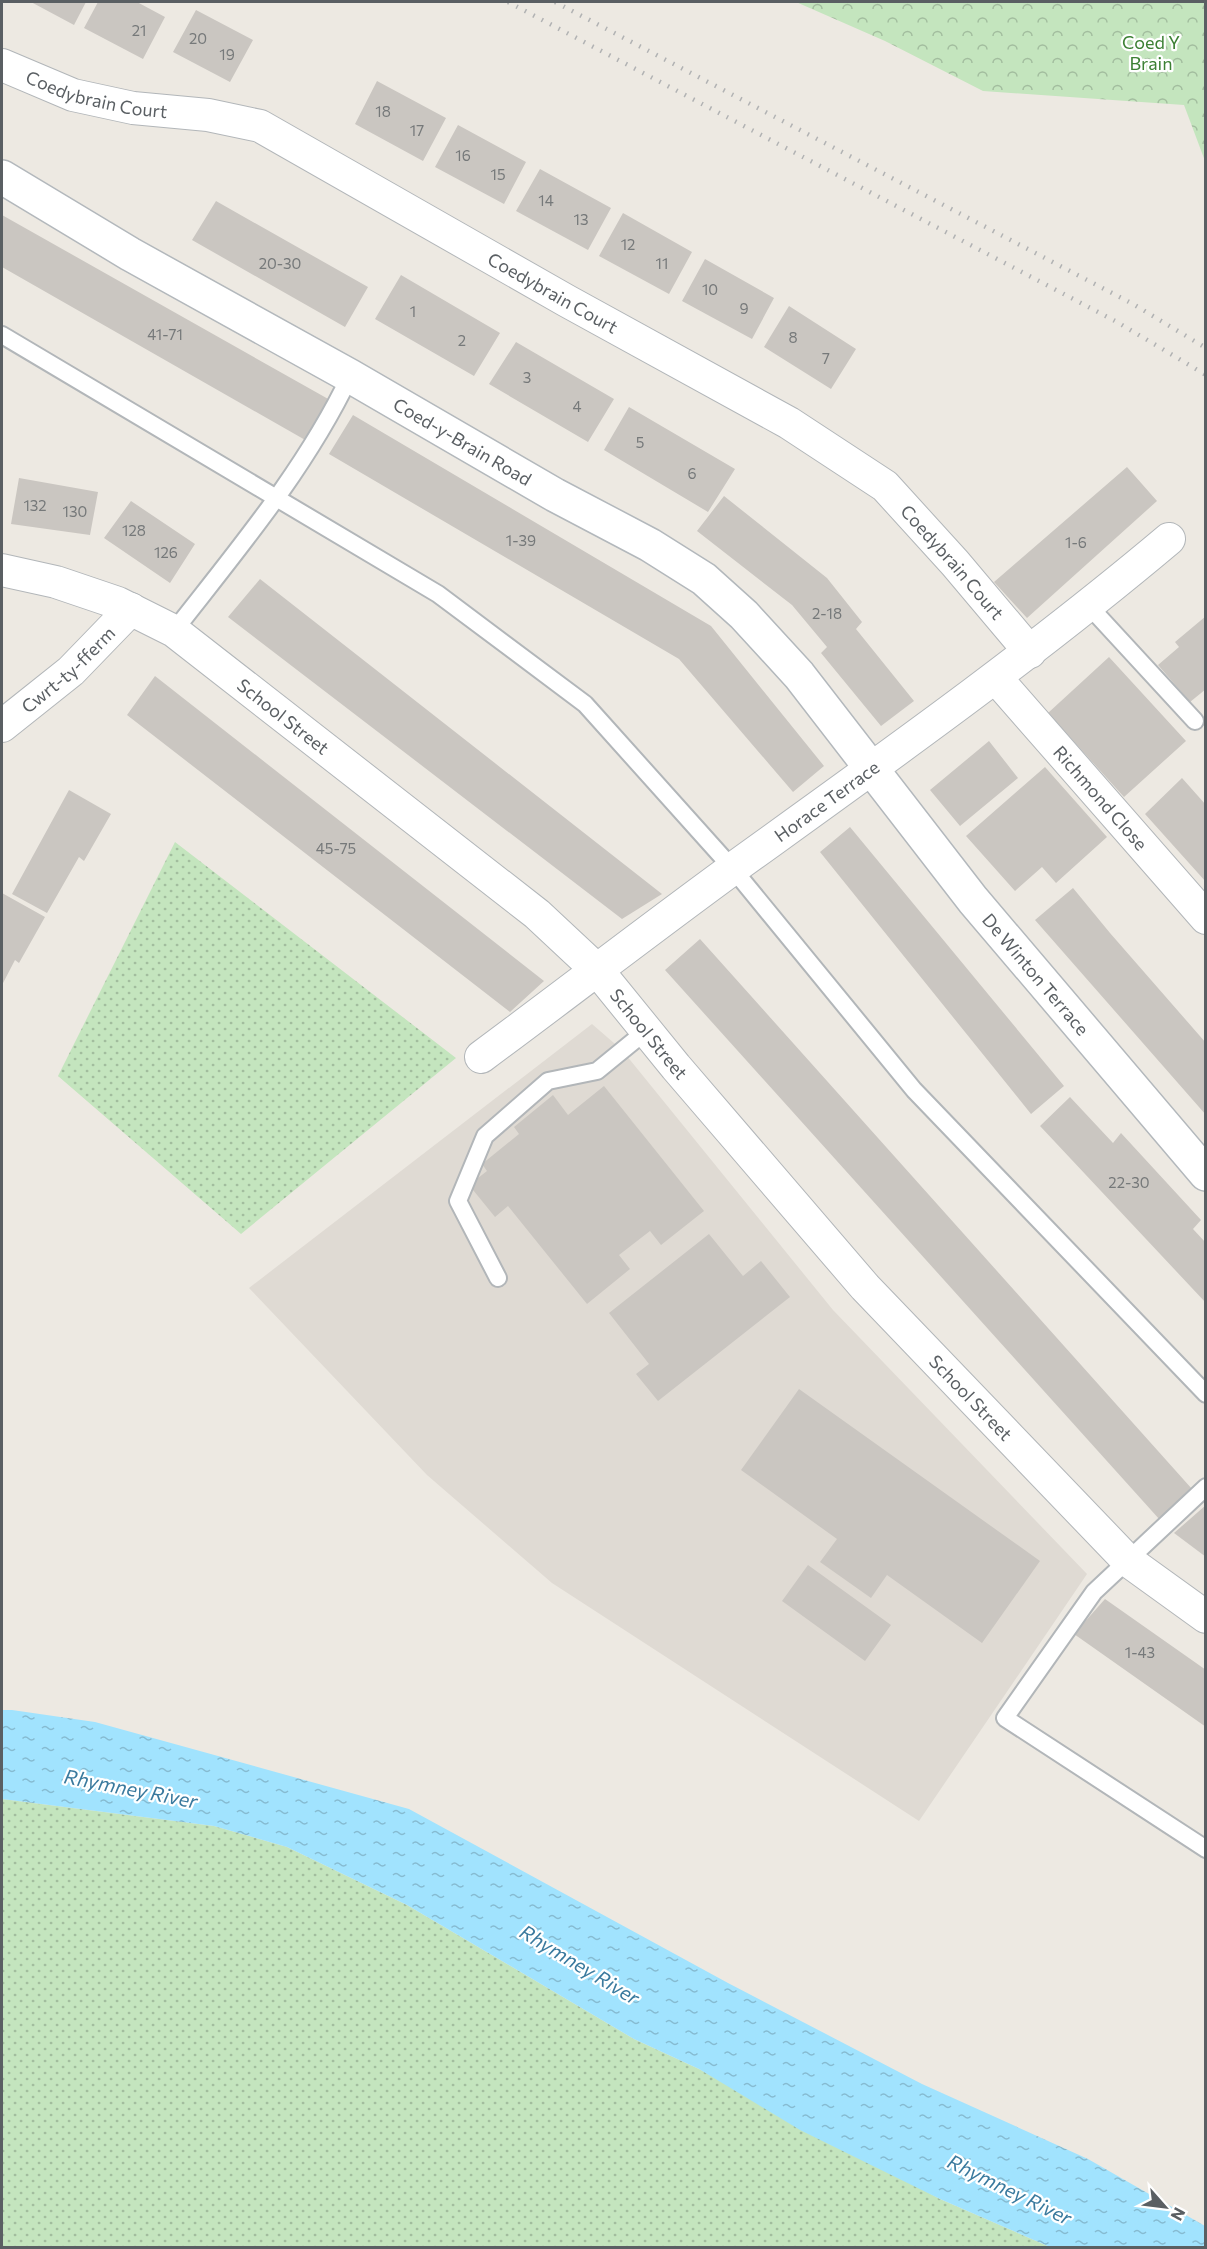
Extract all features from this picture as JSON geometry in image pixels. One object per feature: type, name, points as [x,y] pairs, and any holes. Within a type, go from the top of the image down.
[{"type":"street","name":"Coedybrain Court","points":[[2,65],[73,95],[133,108],[208,115],[260,126],[567,301],[789,423],[885,486],[956,563],[1030,652]]},
{"type":"street","name":"Coed-y-Brain Road","points":[[2,177],[130,254],[350,376],[555,495],[650,545],[704,579],[744,615],[800,675],[871,770]]},
{"type":"street","name":"Horace Terrace","points":[[481,1057],[733,869],[996,678],[1169,540]]},
{"type":"street","name":"School Street","points":[[2,570],[56,582],[131,609],[174,631],[528,907],[598,971],[646,1031],[865,1287],[1126,1560],[1206,1617]]},
{"type":"street","name":"Cwrt-ty-fferm","points":[[2,726],[71,672],[131,609]]},
{"type":"street","name":"Richmond Close","points":[[996,678],[1206,918]]},
{"type":"street","name":"De Winton Terrace","points":[[871,770],[972,900],[1206,1174]]},
{"type":"lane","points":[[2,335],[438,594],[585,704],[733,869],[914,1090],[1206,1394]]},
{"type":"lane","points":[[174,631],[277,499],[336,404],[350,376]]},
{"type":"lane","points":[[1089,606],[1195,721]]},
{"type":"lane","points":[[498,1278],[458,1201],[485,1136],[548,1081],[597,1071],[646,1031]]},
{"type":"lane","points":[[1206,1487],[1094,1592],[1005,1718],[1206,1849]]},
{"type":"shaded area","points":[[592,1024],[622,1050],[833,1310],[1087,1574],[919,1821],[552,1583],[427,1475],[249,1288]]},
{"type":"green space","name":"Coed Y Brain","points":[[796,2],[1205,2],[1205,161],[1184,105],[983,91],[885,41]]},
{"type":"green space","points":[[175,842],[456,1058],[241,1234],[58,1076]]},
{"type":"green space","points":[[2,1799],[214,1826],[287,1847],[407,1905],[634,2039],[699,2069],[940,2199],[1050,2247],[2,2248]]},
{"type":"water","name":"Rhymney River","points":[[2,1710],[95,1722],[409,1809],[728,1983],[922,2084],[1088,2159],[1205,2226],[1205,2247],[1050,2247],[940,2199],[800,2130],[699,2069],[634,2039],[407,1905],[287,1847],[214,1826],[2,1799]]},
{"type":"building","points":[[31,2],[86,2],[74,25]]},
{"type":"building","points":[[98,2],[137,2],[165,17],[143,59],[84,28]]},
{"type":"building","points":[[196,10],[253,40],[230,82],[173,52]]},
{"type":"building","points":[[377,81],[446,118],[423,161],[355,124]]},
{"type":"building","points":[[458,125],[526,162],[504,204],[435,167]]},
{"type":"building","points":[[540,169],[611,208],[588,250],[516,211]]},
{"type":"building","points":[[216,201],[368,287],[345,327],[192,240]]},
{"type":"building","points":[[623,213],[692,252],[669,294],[599,256]]},
{"type":"building","points":[[2,215],[330,400],[307,441],[2,267]]},
{"type":"building","points":[[705,259],[774,298],[752,339],[682,301]]},
{"type":"building","points":[[401,275],[500,333],[474,376],[375,319]]},
{"type":"building","points":[[789,306],[856,349],[831,389],[764,347]]},
{"type":"building","points":[[516,342],[614,399],[588,442],[489,384]]},
{"type":"building","points":[[629,407],[735,469],[708,512],[604,450]]},
{"type":"building","points":[[353,415],[711,626],[824,766],[793,792],[679,659],[329,454]]},
{"type":"building","points":[[1127,467],[1157,501],[1027,618],[994,582]]},
{"type":"building","points":[[19,478],[98,492],[90,535],[11,524]]},
{"type":"building","points":[[724,496],[827,578],[862,622],[856,629],[914,701],[881,726],[821,653],[827,647],[792,605],[697,531]]},
{"type":"building","points":[[131,501],[195,544],[170,583],[104,538]]},
{"type":"building","points":[[260,579],[662,894],[622,919],[228,617]]},
{"type":"building","points":[[1206,616],[1206,689],[1190,702],[1158,665],[1179,647],[1175,642]]},
{"type":"building","points":[[1109,657],[1186,741],[1124,797],[1048,713]]},
{"type":"building","points":[[155,676],[544,981],[510,1012],[127,715]]},
{"type":"building","points":[[989,741],[1018,778],[960,826],[930,790]]},
{"type":"building","points":[[1045,767],[1107,837],[1056,883],[1042,867],[1015,891],[966,836]]},
{"type":"building","points":[[1182,778],[1206,805],[1206,882],[1145,814]]},
{"type":"building","points":[[69,790],[111,814],[84,861],[79,857],[47,913],[12,894]]},
{"type":"building","points":[[850,827],[1064,1086],[1031,1114],[820,852]]},
{"type":"building","points":[[1073,888],[1206,1043],[1206,1115],[1035,920]]},
{"type":"building","points":[[2,893],[45,917],[19,963],[15,960],[2,985]]},
{"type":"building","points":[[700,939],[1192,1489],[1160,1520],[665,970]]},
{"type":"building","points":[[604,1086],[704,1211],[661,1245],[650,1231],[619,1255],[630,1269],[587,1304],[508,1206],[495,1217],[469,1185],[487,1171],[482,1164],[519,1134],[514,1127],[553,1095],[568,1115]]},
{"type":"building","points":[[1070,1097],[1113,1143],[1121,1133],[1201,1220],[1193,1229],[1206,1243],[1206,1303],[1040,1126]]},
{"type":"building","points":[[709,1234],[743,1276],[761,1261],[790,1297],[658,1401],[636,1374],[649,1364],[609,1313]]},
{"type":"building","points":[[799,1389],[1040,1561],[982,1643],[887,1575],[871,1598],[820,1562],[837,1539],[741,1470]]},
{"type":"building","points":[[1206,1505],[1206,1557],[1174,1533]]},
{"type":"building","points":[[808,1565],[891,1625],[865,1661],[782,1601]]},
{"type":"building","points":[[1105,1599],[1206,1670],[1206,1727],[1074,1634]]},
{"type":"railway","points":[[508,2],[1117,322],[1206,375]]},
{"type":"railway","points":[[555,2],[1133,304],[1206,348]]}]
